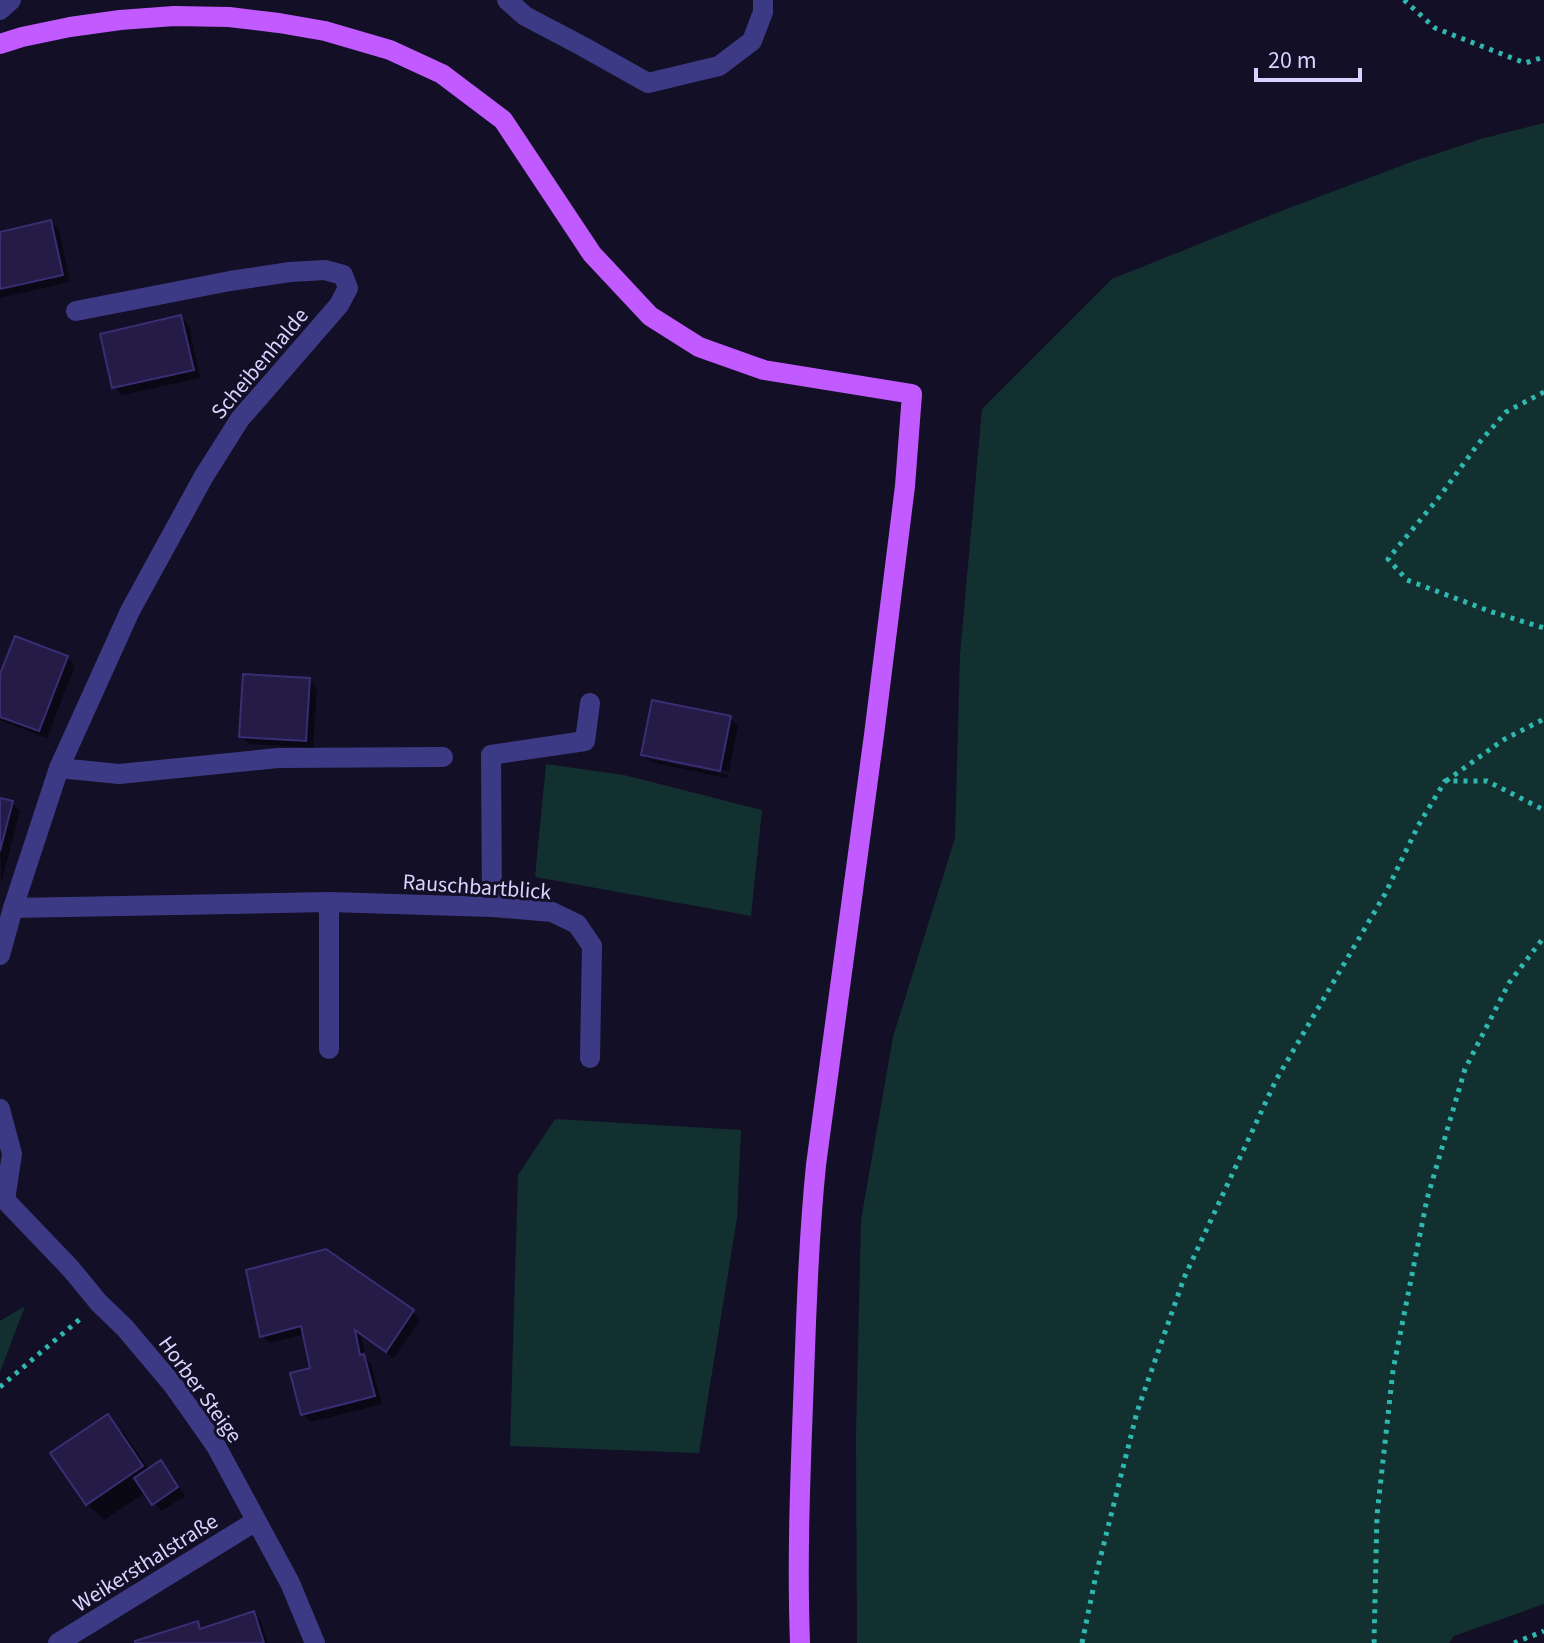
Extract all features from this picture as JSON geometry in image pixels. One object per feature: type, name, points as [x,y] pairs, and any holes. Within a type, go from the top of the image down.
[{"type":"main road","points":[[0,44],[70,27],[188,16],[279,23],[325,31],[390,50],[442,74],[503,120],[592,254],[650,316],[699,347],[764,370],[912,394],[890,610],[812,1211],[799,1500],[800,1643]]},
{"type":"street","points":[[0,10],[11,0]]},
{"type":"street","points":[[507,0],[525,16],[648,83],[719,66],[752,41],[763,12],[763,0]]},
{"type":"street","name":"Scheibenhalde","points":[[0,955],[59,768],[130,611],[204,476],[240,419],[339,305],[348,288],[343,275],[334,272],[290,272],[76,311]]},
{"type":"street","points":[[492,907],[491,755],[585,741],[590,703]]},
{"type":"street","points":[[59,768],[119,774],[278,758],[443,757]]},
{"type":"street","points":[[329,902],[329,1049]]},
{"type":"street","name":"Rauschbartblick","points":[[13,908],[329,902],[552,912],[577,924],[592,946],[590,1058]]},
{"type":"street","points":[[0,1109],[12,1154],[2,1199]]},
{"type":"street","name":"Horber Steige","points":[[2,1199],[71,1269],[173,1385],[216,1446],[290,1583],[315,1643]]},
{"type":"street","name":"Weikersthalstraße","points":[[58,1643],[256,1521]]},
{"type":"path","points":[[1404,0],[1435,28],[1525,63],[1544,57]]},
{"type":"path","points":[[1544,392],[1506,412],[1388,559],[1407,580],[1544,628]]},
{"type":"path","points":[[1082,1643],[1137,1412],[1184,1278],[1276,1080],[1385,894],[1418,826],[1445,781],[1503,740],[1544,719]]},
{"type":"path","points":[[1445,781],[1487,781],[1544,810]]},
{"type":"path","points":[[1375,1642],[1377,1515],[1393,1370],[1427,1199],[1465,1069],[1509,983],[1544,937]]},
{"type":"path","points":[[0,1387],[99,1303]]},
{"type":"path","points":[[1514,1643],[1544,1631]]},
{"type":"green space","points":[[1544,123],[1544,1604],[1454,1636],[1449,1643],[857,1643],[856,1435],[861,1220],[893,1037],[955,838],[960,655],[982,409],[1112,279],[1411,162]]},
{"type":"green space","points":[[546,764],[624,775],[762,810],[751,916],[535,877]]},
{"type":"green space","points":[[555,1119],[741,1130],[737,1218],[699,1453],[510,1446],[518,1175]]},
{"type":"green space","points":[[25,1306],[0,1372],[0,1321]]},
{"type":"building","points":[[51,220],[63,275],[0,289],[0,232]]},
{"type":"building","points":[[181,315],[194,370],[112,388],[100,334]]},
{"type":"building","points":[[15,636],[68,656],[39,731],[0,717],[0,674]]},
{"type":"building","points":[[243,674],[310,678],[306,741],[239,737]]},
{"type":"building","points":[[652,700],[731,716],[720,771],[641,755]]},
{"type":"building","points":[[0,798],[13,801],[0,851]]},
{"type":"building","points":[[326,1249],[414,1310],[386,1352],[355,1330],[360,1355],[364,1354],[375,1396],[301,1415],[290,1373],[310,1368],[301,1326],[260,1337],[246,1270]]},
{"type":"building","points":[[108,1414],[143,1466],[86,1505],[50,1453]]},
{"type":"building","points":[[161,1460],[178,1487],[152,1505],[134,1478]]},
{"type":"building","points":[[254,1611],[264,1643],[135,1643],[198,1621],[200,1629]]}]
